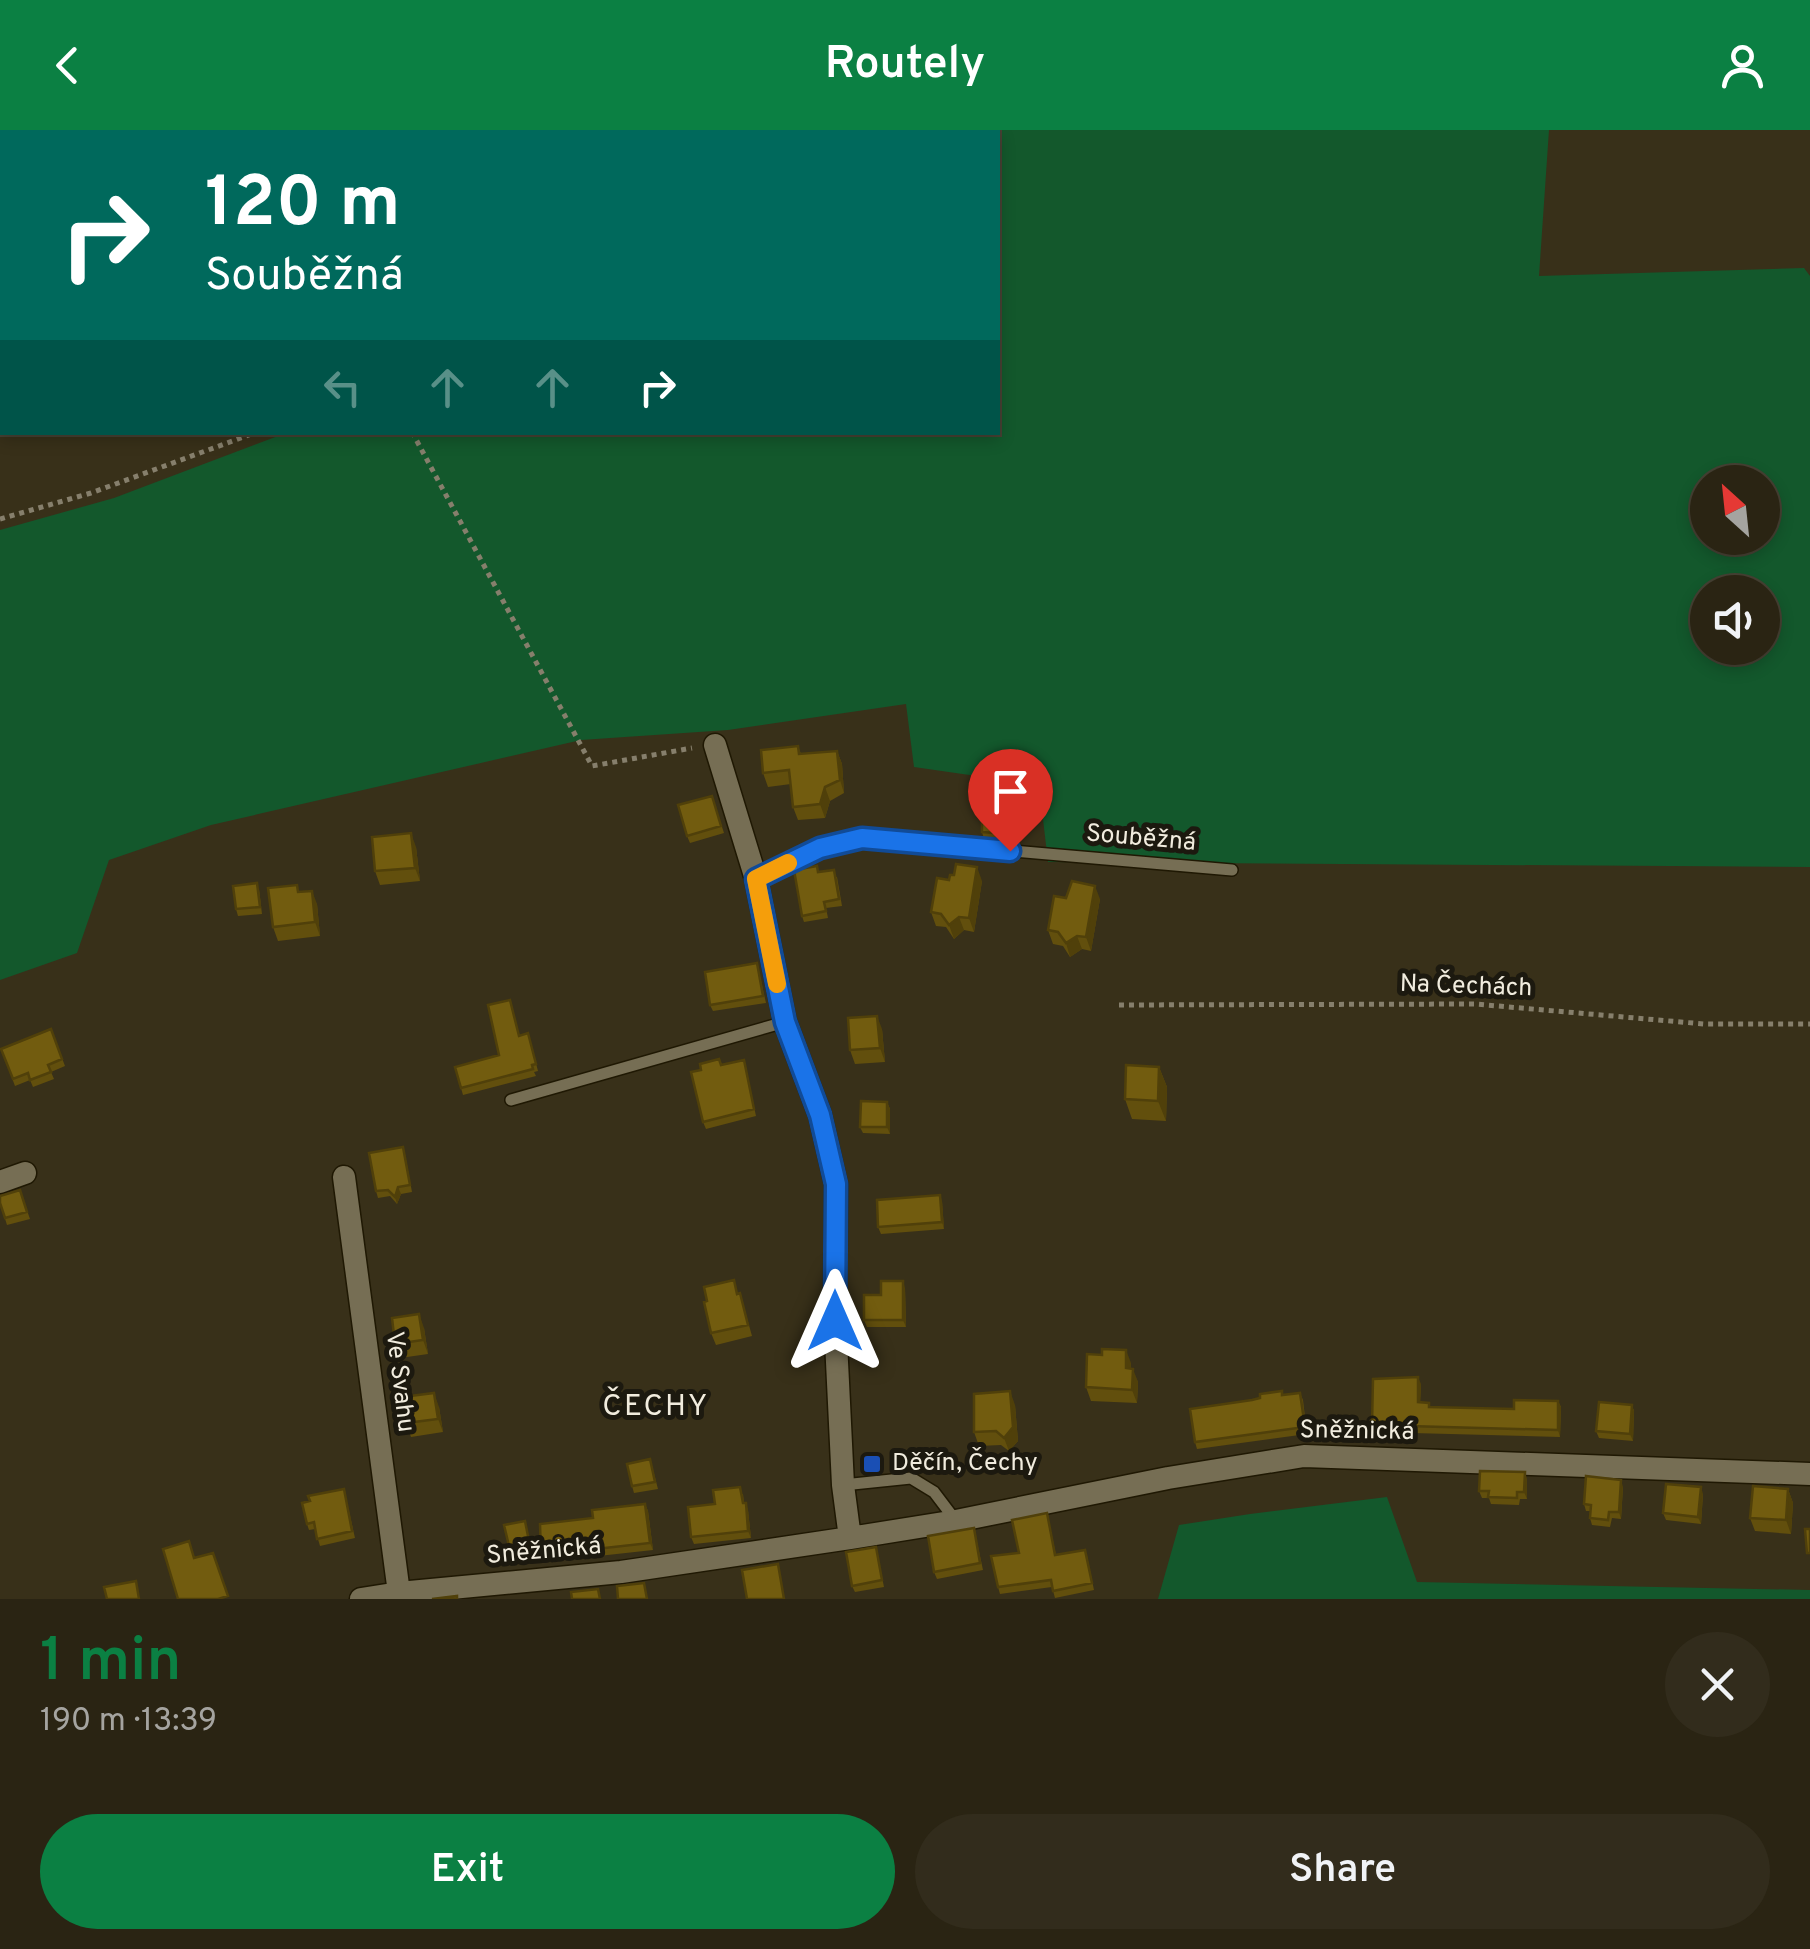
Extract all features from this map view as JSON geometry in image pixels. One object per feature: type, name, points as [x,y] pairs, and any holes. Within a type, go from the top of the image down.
[{"type":"street","points":[[715,744],[756,879],[785,1022],[820,1115],[836,1184],[835,1321],[843,1485],[850,1538]]},
{"type":"street","points":[[0,1182],[25,1173]]},
{"type":"street","name":"Ve Svahu","points":[[344,1177],[399,1593]]},
{"type":"street","name":"Sněžnická","points":[[360,1599],[621,1572],[850,1538],[1304,1456],[1810,1474]]},
{"type":"lane","name":"Souběžná","points":[[756,879],[820,848],[862,838],[1232,870]]},
{"type":"lane","points":[[511,1100],[785,1022]]},
{"type":"lane","points":[[843,1485],[911,1478],[934,1492],[956,1520]]},
{"type":"path","points":[[0,519],[90,493],[249,435]]},
{"type":"path","points":[[414,435],[592,766],[715,744]]},
{"type":"path","name":"Na Čechách","points":[[1119,1004],[1475,1004],[1704,1024],[1810,1024]]},
{"type":"green space","points":[[1000,130],[1549,130],[1539,276],[1804,268],[1810,276],[1810,867],[1048,862],[1039,785],[914,767],[906,704],[728,730],[581,740],[211,825],[109,860],[77,953],[0,980],[0,530],[114,498],[281,435],[1000,435]]},
{"type":"green space","points":[[1387,1497],[1417,1582],[1810,1590],[1810,1599],[1158,1599],[1179,1525]]},
{"type":"building","points":[[798,746],[799,754],[837,751],[840,780],[825,787],[820,804],[793,807],[789,770],[763,773],[761,750]]},
{"type":"building","points":[[712,796],[721,826],[687,836],[678,805]]},
{"type":"building","points":[[982,814],[1009,815],[1009,834],[982,832]]},
{"type":"building","points":[[411,833],[415,868],[375,871],[372,837]]},
{"type":"building","points":[[956,864],[977,867],[969,918],[959,917],[949,925],[941,914],[931,912],[937,878],[949,880]]},
{"type":"building","points":[[817,866],[818,872],[834,870],[839,899],[824,902],[826,911],[802,916],[794,870]]},
{"type":"building","points":[[1072,881],[1095,886],[1086,937],[1077,936],[1066,943],[1058,932],[1048,930],[1054,896],[1066,898]]},
{"type":"building","points":[[257,883],[260,907],[236,909],[233,886]]},
{"type":"building","points":[[297,885],[298,892],[312,891],[315,922],[273,927],[268,888]]},
{"type":"building","points":[[757,963],[763,996],[710,1005],[705,972]]},
{"type":"building","points":[[510,1000],[519,1036],[528,1033],[536,1064],[533,1069],[461,1088],[455,1067],[499,1055],[488,1005]]},
{"type":"building","points":[[877,1016],[880,1048],[850,1050],[848,1018]]},
{"type":"building","points":[[51,1029],[62,1059],[48,1065],[51,1072],[30,1080],[28,1073],[13,1079],[1,1049]]},
{"type":"building","points":[[719,1059],[721,1065],[744,1060],[754,1109],[703,1122],[691,1072],[701,1070],[700,1064]]},
{"type":"building","points":[[1126,1065],[1159,1067],[1158,1101],[1125,1099]]},
{"type":"building","points":[[861,1101],[887,1102],[887,1127],[860,1127]]},
{"type":"building","points":[[403,1147],[410,1185],[398,1187],[395,1197],[388,1190],[376,1191],[369,1153]]},
{"type":"building","points":[[20,1190],[27,1212],[5,1218],[0,1196]]},
{"type":"building","points":[[940,1195],[942,1222],[878,1227],[877,1200]]},
{"type":"building","points":[[734,1280],[748,1325],[711,1333],[704,1287]]},
{"type":"building","points":[[881,1281],[903,1281],[903,1320],[864,1320],[864,1295],[881,1295]]},
{"type":"building","points":[[419,1314],[423,1340],[395,1344],[392,1318]]},
{"type":"building","points":[[1102,1349],[1126,1350],[1126,1368],[1133,1369],[1132,1390],[1086,1387],[1087,1354],[1102,1355]]},
{"type":"building","points":[[1418,1377],[1418,1402],[1429,1403],[1429,1407],[1514,1409],[1514,1400],[1558,1401],[1558,1430],[1372,1425],[1373,1379]]},
{"type":"building","points":[[1010,1391],[1013,1427],[1004,1438],[996,1431],[974,1432],[974,1394]]},
{"type":"building","points":[[1282,1391],[1282,1395],[1300,1393],[1305,1427],[1195,1442],[1190,1409],[1252,1400],[1260,1398],[1260,1394]]},
{"type":"building","points":[[434,1393],[438,1419],[406,1423],[402,1397]]},
{"type":"building","points":[[1599,1402],[1632,1405],[1630,1434],[1596,1431]]},
{"type":"building","points":[[650,1459],[655,1482],[632,1486],[627,1464]]},
{"type":"building","points":[[1480,1471],[1525,1472],[1524,1492],[1517,1492],[1517,1498],[1488,1497],[1489,1491],[1479,1491]]},
{"type":"building","points":[[1586,1476],[1621,1480],[1619,1512],[1609,1512],[1608,1520],[1590,1518],[1591,1505],[1584,1504]]},
{"type":"building","points":[[1666,1484],[1701,1487],[1698,1517],[1663,1513]]},
{"type":"building","points":[[1753,1486],[1788,1489],[1786,1520],[1750,1518]]},
{"type":"building","points":[[740,1487],[746,1503],[748,1531],[691,1537],[688,1507],[715,1504],[713,1490]]},
{"type":"building","points":[[344,1489],[352,1531],[317,1539],[314,1522],[307,1524],[302,1503],[310,1501],[308,1496]]},
{"type":"building","points":[[645,1504],[650,1543],[541,1555],[540,1524],[593,1518],[592,1510]]},
{"type":"building","points":[[1047,1513],[1055,1555],[1085,1550],[1092,1583],[1053,1591],[1051,1580],[998,1587],[991,1556],[1019,1553],[1012,1520]]},
{"type":"building","points":[[525,1521],[529,1541],[509,1546],[504,1525]]},
{"type":"building","points":[[974,1528],[980,1563],[934,1572],[928,1536]]},
{"type":"building","points":[[1805,1529],[1810,1529],[1810,1553],[1807,1553]]},
{"type":"building","points":[[189,1541],[194,1558],[213,1553],[228,1596],[178,1599],[163,1549]]},
{"type":"building","points":[[876,1547],[882,1580],[852,1586],[846,1552]]},
{"type":"building","points":[[778,1564],[784,1599],[747,1599],[742,1570]]},
{"type":"building","points":[[136,1581],[139,1599],[107,1599],[104,1587]]},
{"type":"building","points":[[644,1583],[647,1599],[618,1599],[617,1586]]},
{"type":"building","points":[[598,1589],[600,1599],[572,1599],[571,1592]]},
{"type":"slow traffic","points":[[777,984],[756,879],[788,863]]},
{"type":"place","name":"Děčín, Čechy","points":[[872,1464]]},
{"type":"district","name":"ČECHY","points":[[656,1407]]},
{"type":"route","points":[[835,1321],[836,1184],[820,1115],[785,1022],[756,879],[820,848],[862,838],[1010,851]]}]
